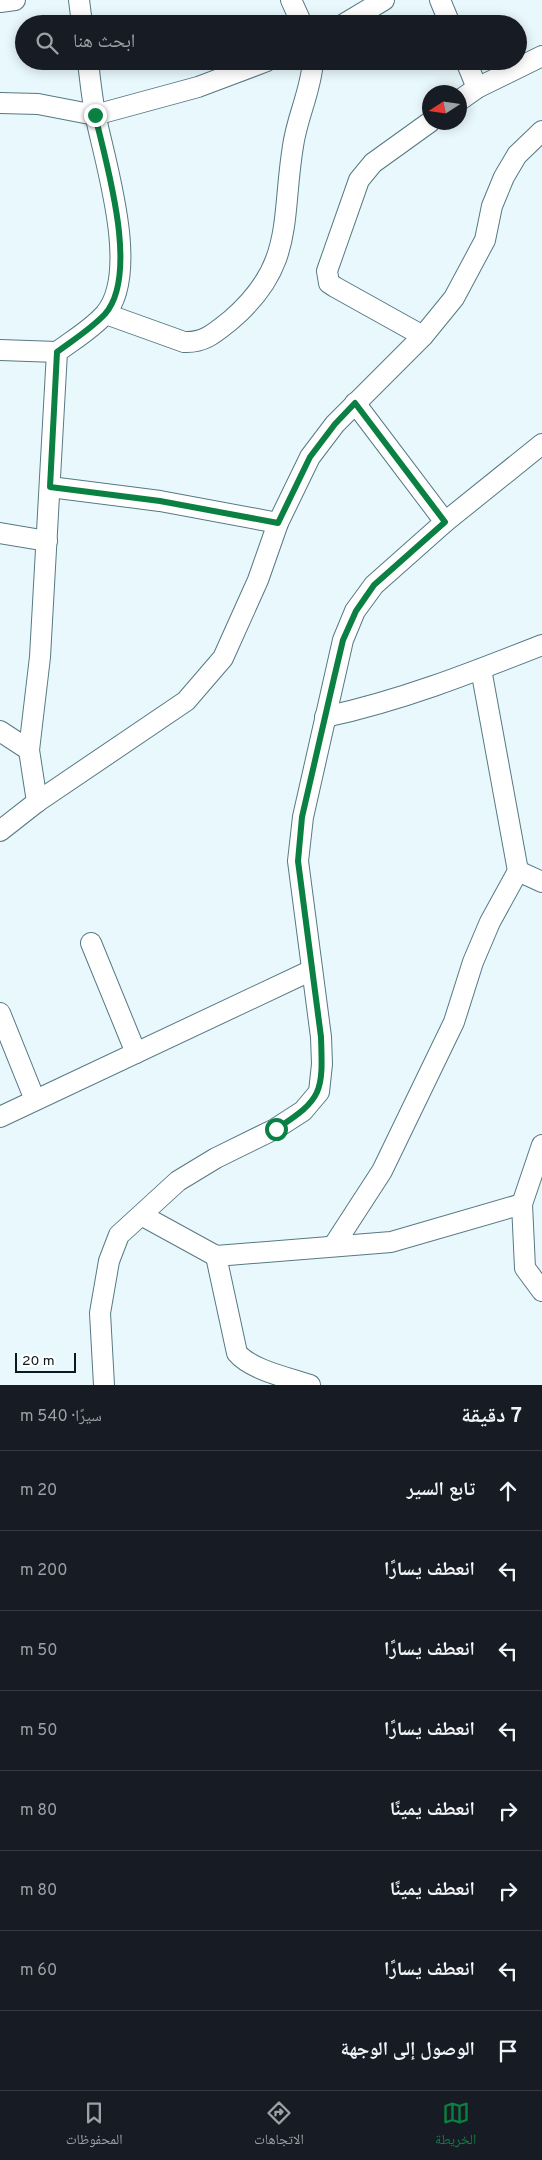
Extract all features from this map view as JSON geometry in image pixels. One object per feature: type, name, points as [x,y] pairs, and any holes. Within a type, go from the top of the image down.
[{"type":"street","points":[[0,2],[15,0]]},
{"type":"street","points":[[79,0],[81,15]]},
{"type":"street","points":[[291,0],[298,15]]},
{"type":"street","points":[[359,15],[384,0]]},
{"type":"street","points":[[440,0],[446,15]]},
{"type":"street","points":[[527,63],[542,56]]},
{"type":"street","points":[[0,350],[57,352],[106,314],[119,286],[121,242],[111,182],[95,115],[89,70]]},
{"type":"street","points":[[0,103],[38,104],[95,115],[198,87],[243,70]]},
{"type":"street","points":[[106,314],[184,342],[193,343],[208,338],[251,300],[267,277],[281,245],[288,203],[293,145],[308,94],[312,70]]},
{"type":"street","points":[[470,70],[477,88]]},
{"type":"street","points":[[467,95],[514,70]]},
{"type":"street","points":[[422,128],[373,163],[359,180],[327,271],[329,283],[423,336]]},
{"type":"street","points":[[0,831],[38,802],[186,701],[223,658],[258,580],[278,523],[310,457],[335,424],[423,336],[454,298],[486,240],[492,206],[516,155],[542,131]]},
{"type":"street","points":[[38,802],[28,750],[40,657],[57,352]]},
{"type":"street","points":[[355,403],[445,522]]},
{"type":"street","points":[[104,1385],[100,1313],[109,1261],[119,1235],[143,1216],[178,1181],[216,1158],[276,1129],[303,1111],[319,1092],[322,1064],[321,1037],[298,861],[302,817],[325,717],[343,640],[356,611],[374,585],[445,522],[542,444]]},
{"type":"street","points":[[50,487],[160,501],[278,523]]},
{"type":"street","points":[[0,533],[47,541]]},
{"type":"street","points":[[325,717],[370,708],[481,669],[542,645]]},
{"type":"street","points":[[334,1245],[382,1171],[454,1022],[473,962],[490,922],[518,871],[481,669]]},
{"type":"street","points":[[0,731],[28,750]]},
{"type":"street","points":[[518,871],[542,882]]},
{"type":"street","points":[[91,943],[136,1053]]},
{"type":"street","points":[[0,1117],[312,970]]},
{"type":"street","points":[[0,1013],[35,1100]]},
{"type":"street","points":[[542,1145],[522,1204],[525,1268],[542,1291]]},
{"type":"street","points":[[143,1216],[216,1256],[334,1245],[391,1242],[522,1204]]},
{"type":"street","points":[[216,1256],[237,1353],[242,1359],[253,1365],[310,1385]]},
{"type":"route","points":[[95,115],[111,182],[121,242],[119,286],[106,314],[57,352],[50,487],[160,501],[278,523],[310,457],[335,424],[355,403],[445,522],[374,585],[356,611],[343,640],[302,817],[298,861],[301,900],[321,1037],[322,1064],[319,1092],[303,1111],[276,1129]]}]
